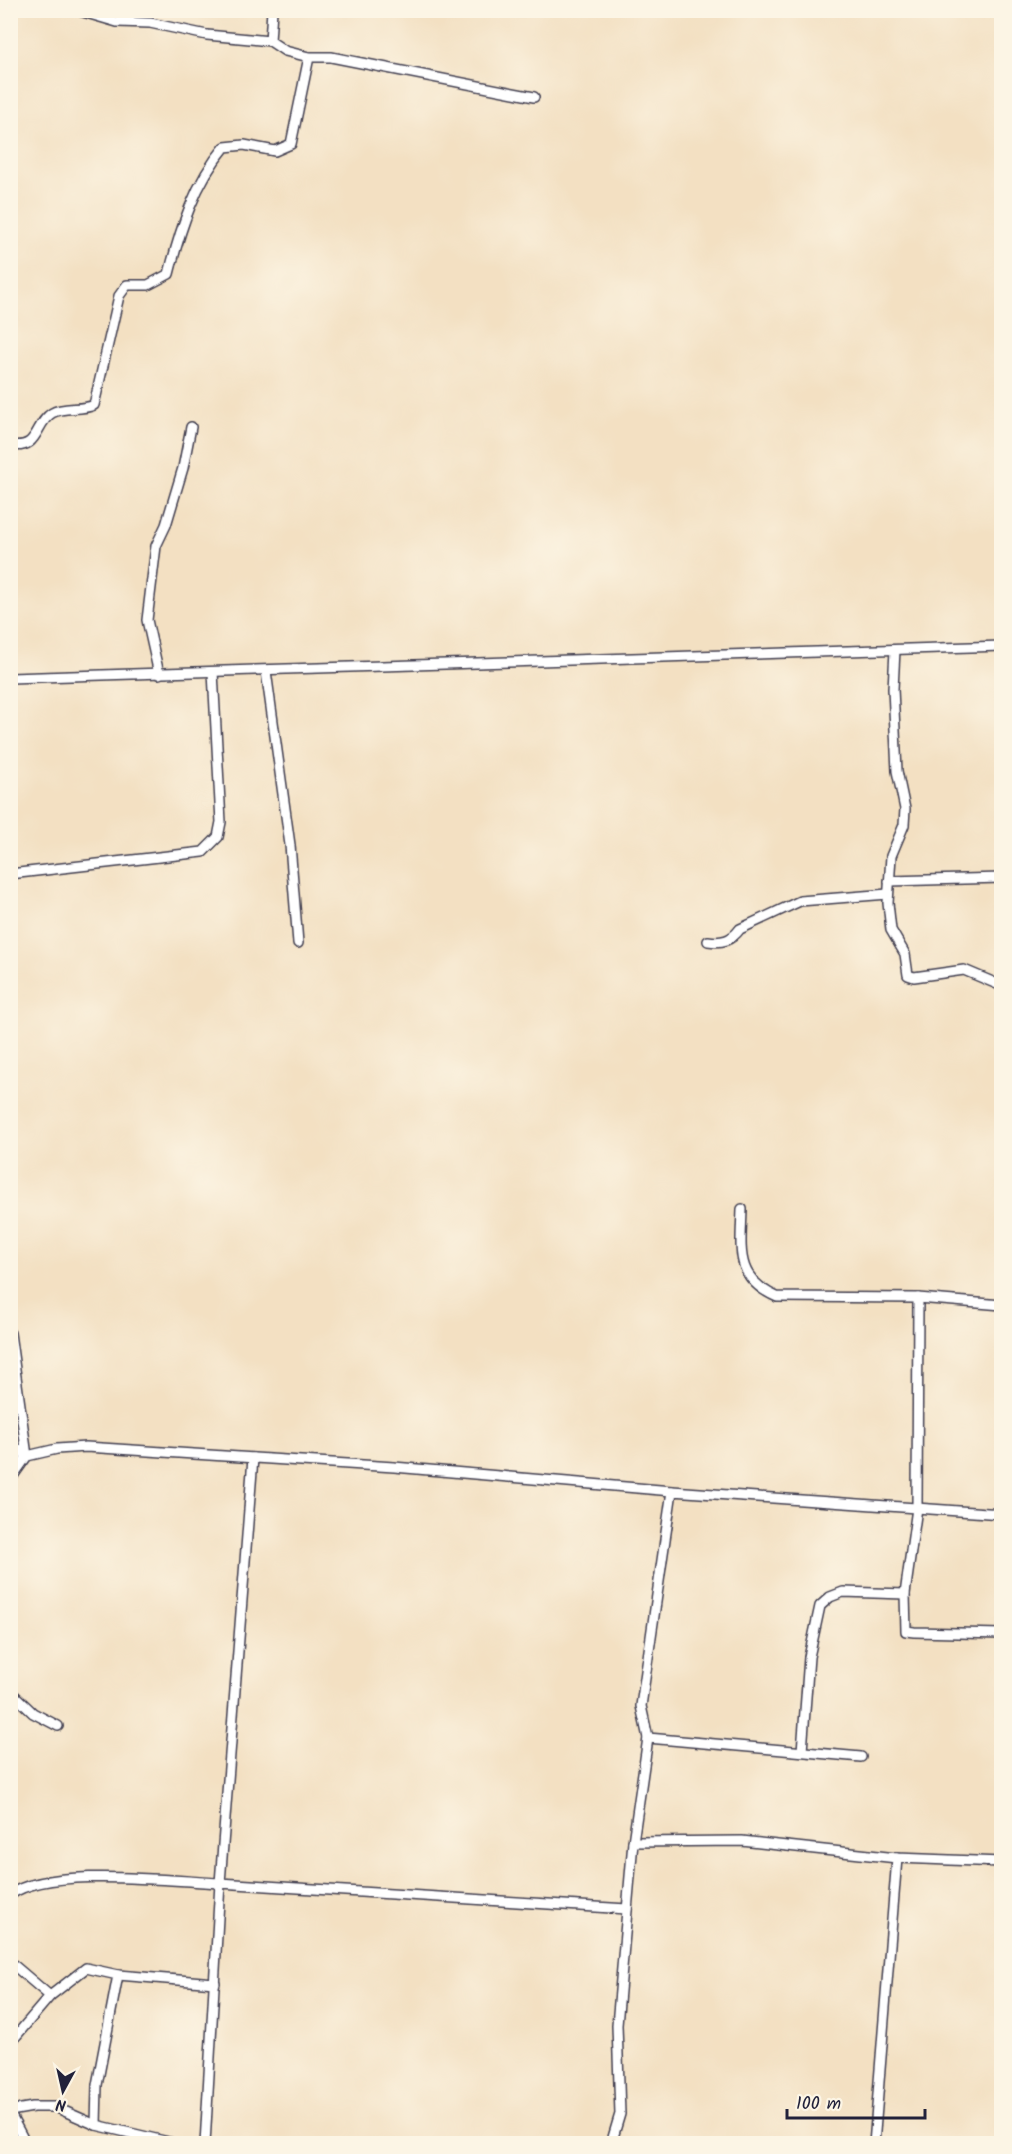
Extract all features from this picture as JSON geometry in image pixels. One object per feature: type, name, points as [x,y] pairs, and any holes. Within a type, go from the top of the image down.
[{"type":"street","points":[[76,10],[117,22],[150,23],[207,35],[270,41],[285,51],[309,57],[331,57],[534,97]]},
{"type":"street","points":[[270,41],[272,10]]},
{"type":"street","points":[[10,445],[21,447],[30,442],[51,414],[59,410],[84,410],[94,405],[119,296],[126,285],[148,285],[169,274],[182,226],[213,161],[225,147],[244,145],[275,151],[291,144],[309,57]]},
{"type":"street","points":[[159,674],[147,620],[156,546],[166,525],[183,468],[191,427]]},
{"type":"street","points":[[10,678],[1002,646]]},
{"type":"street","points":[[895,650],[893,689],[897,771],[905,809],[903,825],[891,856],[888,894],[889,923],[905,954],[908,975],[922,976],[964,970],[1002,986]]},
{"type":"street","points":[[266,671],[290,845],[298,943]]},
{"type":"street","points":[[10,874],[120,860],[182,855],[210,848],[218,837],[221,822],[213,672]]},
{"type":"street","points":[[889,881],[1002,878]]},
{"type":"street","points":[[708,941],[720,943],[733,938],[740,929],[779,908],[800,901],[888,894]]},
{"type":"street","points":[[742,1209],[743,1265],[758,1289],[777,1297],[918,1298],[1002,1305]]},
{"type":"street","points":[[918,1298],[917,1508],[905,1594],[906,1631],[1002,1634]]},
{"type":"street","points":[[10,1333],[27,1456]]},
{"type":"street","points":[[10,1443],[27,1456]]},
{"type":"street","points":[[10,1480],[27,1456],[57,1449],[86,1447],[1002,1514]]},
{"type":"street","points":[[205,2144],[220,1883],[253,1458]]},
{"type":"street","points":[[611,2144],[620,2115],[616,2025],[633,1842],[648,1738],[640,1706],[672,1491]]},
{"type":"street","points":[[802,1751],[809,1657],[820,1606],[830,1597],[843,1592],[905,1594]]},
{"type":"street","points":[[10,1691],[33,1713],[58,1726]]},
{"type":"street","points":[[648,1738],[861,1757]]},
{"type":"street","points":[[633,1842],[742,1841],[897,1858],[1002,1862]]},
{"type":"street","points":[[874,2144],[897,1858]]},
{"type":"street","points":[[10,1895],[21,1887],[44,1880],[90,1878],[220,1883],[627,1909]]},
{"type":"street","points":[[10,1962],[50,1996]]},
{"type":"street","points":[[10,2043],[50,1996],[86,1968],[118,1976],[215,1983]]},
{"type":"street","points":[[96,2125],[97,2085],[118,1976]]},
{"type":"street","points":[[26,2144],[10,2113],[33,2107],[55,2106],[96,2125],[145,2139],[177,2144]]}]
